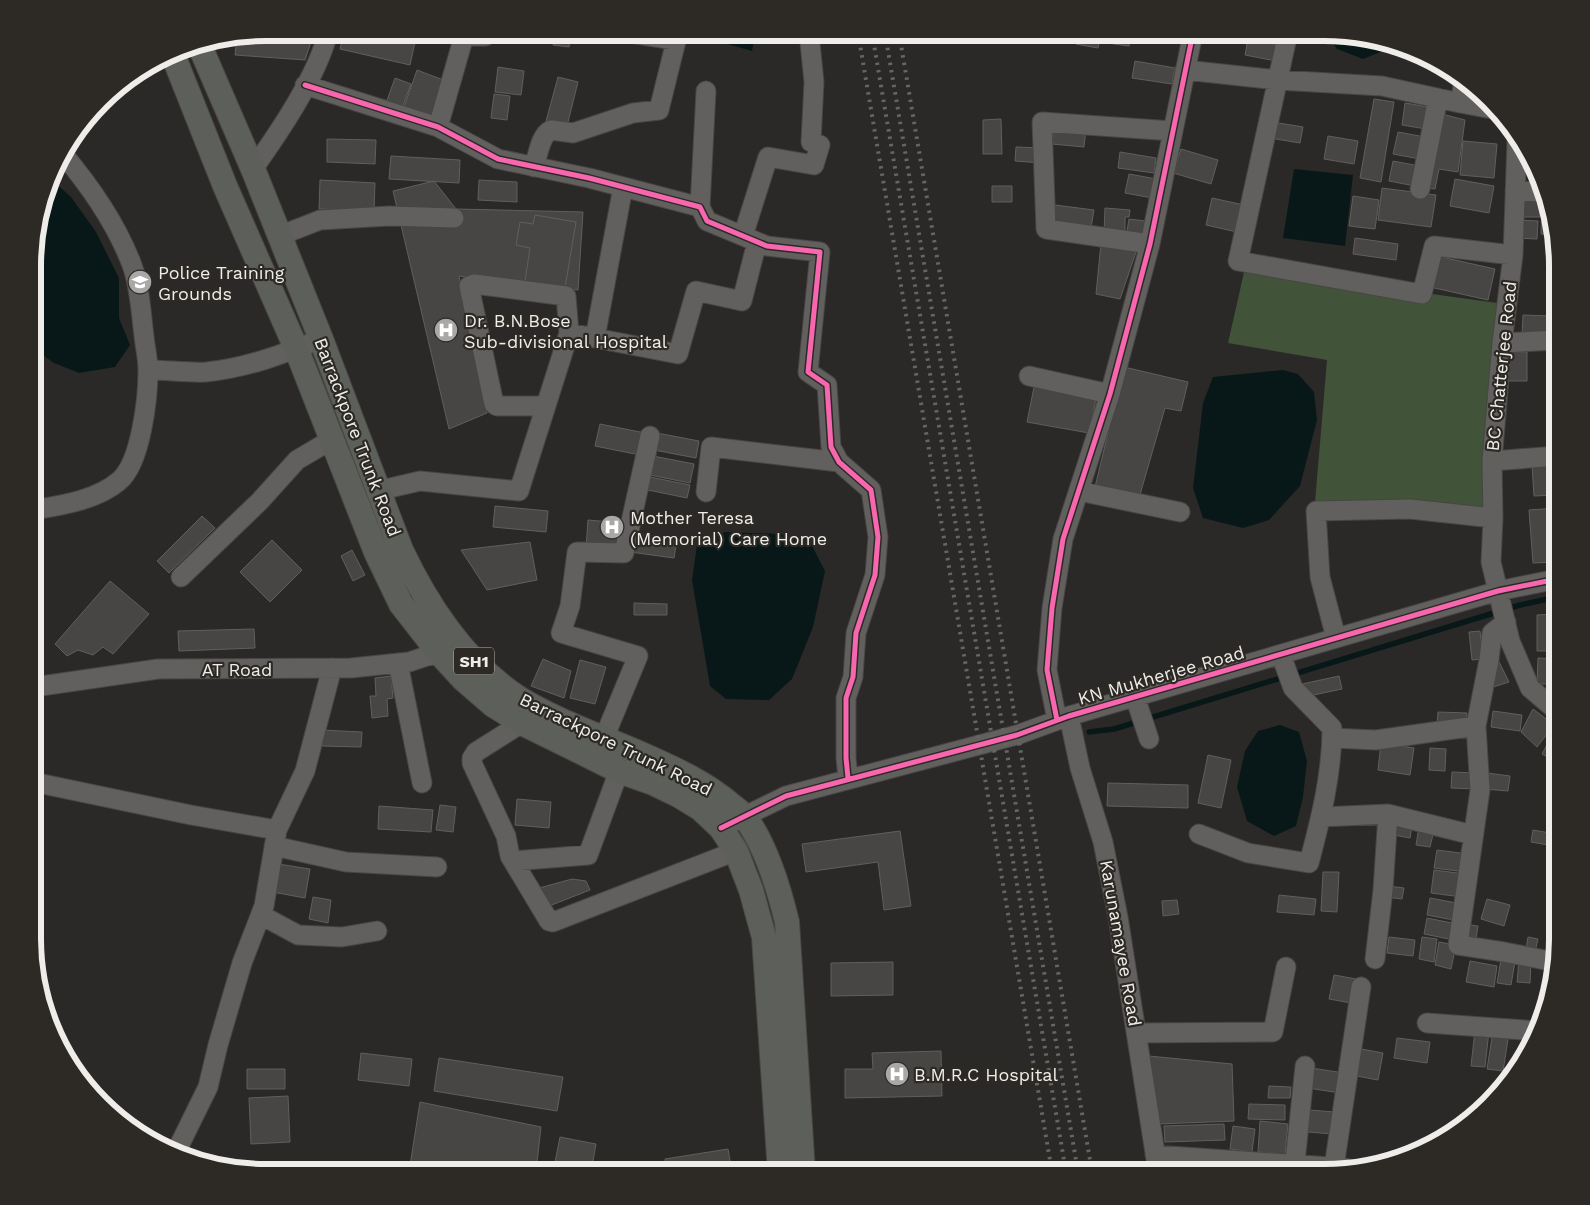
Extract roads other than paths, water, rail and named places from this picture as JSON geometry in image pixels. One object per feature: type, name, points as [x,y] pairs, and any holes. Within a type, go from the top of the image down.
[{"type":"main road","name":"Barrackpore Trunk Road","points":[[202,51],[253,169],[321,339],[377,491],[411,572],[446,626],[467,655],[495,680],[521,699],[564,722],[687,775],[715,791],[744,816],[758,840],[778,887],[787,922],[802,1164]]},
{"type":"main road","name":"Barrackpore Trunk Road","points":[[175,60],[229,195],[296,348],[376,552],[398,600],[440,654],[477,692],[493,705],[522,723],[619,771],[653,783],[678,795],[701,810],[721,828],[736,851],[751,890],[764,937],[779,1164]]},
{"type":"street","points":[[253,169],[282,128],[319,58],[325,41]]},
{"type":"street","points":[[438,127],[463,41]]},
{"type":"street","points":[[534,167],[544,136],[549,131],[573,132],[633,113],[659,110],[676,41]]},
{"type":"street","points":[[569,333],[678,354],[696,291],[742,301],[750,239],[768,157],[814,165],[820,145],[811,142],[814,82],[810,41]]},
{"type":"street","name":"Karunamayee Road","points":[[1157,1164],[1118,917],[1103,842],[1047,670],[1052,608],[1063,539],[1110,394],[1150,244],[1191,41]]},
{"type":"street","points":[[1286,41],[1238,261],[1422,294],[1434,246],[1513,255]]},
{"type":"street","points":[[1185,70],[1278,80],[1382,86],[1483,107]]},
{"type":"street","points":[[305,85],[438,127],[498,159],[623,187],[700,207]]},
{"type":"street","points":[[1460,103],[1463,89]]},
{"type":"street","points":[[706,91],[700,207],[707,221],[766,246],[820,252],[808,372],[827,384],[831,446],[839,462],[871,490],[878,537],[875,575],[856,633],[853,677],[846,698],[848,778]]},
{"type":"street","points":[[1420,189],[1438,98]]},
{"type":"street","points":[[1150,244],[1046,229],[1042,122],[1173,131]]},
{"type":"street","name":"BC Chatterjee Road","points":[[1517,150],[1513,255],[1502,343],[1492,461],[1493,518],[1491,562],[1510,641],[1530,688],[1549,704]]},
{"type":"street","points":[[41,508],[92,496],[120,481],[128,471],[135,455],[145,411],[148,370],[142,314],[132,266],[115,227],[105,210],[68,160]]},
{"type":"street","points":[[594,338],[623,187]]},
{"type":"street","points":[[1515,190],[1536,192]]},
{"type":"street","points":[[279,236],[320,220],[389,216],[454,218]]},
{"type":"street","points":[[377,491],[420,481],[519,491],[546,406],[569,333],[567,298],[566,296],[474,284],[469,286],[494,404],[497,406],[546,406]]},
{"type":"street","points":[[148,370],[205,372],[250,365],[321,339]]},
{"type":"street","points":[[1502,343],[1549,340]]},
{"type":"street","points":[[1029,376],[1110,394]]},
{"type":"street","points":[[604,738],[638,656],[560,633],[570,606],[577,552],[624,554],[650,436]]},
{"type":"street","points":[[181,577],[260,501],[297,460],[331,440]]},
{"type":"street","points":[[706,492],[711,446],[839,462]]},
{"type":"street","points":[[1492,461],[1549,457]]},
{"type":"street","points":[[1079,490],[1180,512]]},
{"type":"street","points":[[1336,638],[1320,577],[1316,511],[1410,510],[1493,518]]},
{"type":"street","name":"KN Mukherjee Road","points":[[721,828],[786,796],[848,778],[1017,735],[1063,718],[1336,638],[1498,591],[1549,581]]},
{"type":"street","points":[[1506,622],[1492,633],[1489,660],[1476,726],[1480,790],[1458,945],[1548,961]]},
{"type":"street","name":"AT Road","points":[[41,686],[158,669],[332,668],[398,663],[440,654]]},
{"type":"street","points":[[1199,834],[1248,853],[1309,863],[1321,817],[1332,754],[1332,728],[1293,688],[1281,655]]},
{"type":"street","points":[[398,663],[422,783]]},
{"type":"street","points":[[179,1146],[208,1087],[242,963],[264,906],[276,838],[305,771],[332,668]]},
{"type":"street","points":[[1135,697],[1149,739]]},
{"type":"street","points":[[522,723],[476,752],[472,758],[472,763],[506,836],[510,856],[549,921],[553,922],[736,851]]},
{"type":"street","points":[[1332,738],[1376,740],[1476,726]]},
{"type":"street","points":[[513,861],[588,855],[619,771]]},
{"type":"street","points":[[41,784],[191,815],[276,838],[346,862],[437,867]]},
{"type":"street","points":[[1321,817],[1388,814],[1473,835]]},
{"type":"street","points":[[1376,959],[1388,814]]},
{"type":"street","points":[[261,915],[298,935],[342,938],[377,931]]},
{"type":"street","points":[[1136,1033],[1274,1032],[1286,967]]},
{"type":"street","points":[[1340,1163],[1361,987]]},
{"type":"street","points":[[1427,1023],[1530,1030]]},
{"type":"street","points":[[1294,1164],[1305,1066]]},
{"type":"waterway","points":[[1089,732],[1114,729],[1520,605],[1549,599]]},
{"type":"railway","points":[[859,41],[1051,1164]]},
{"type":"railway","points":[[873,41],[1065,1164]]},
{"type":"railway","points":[[886,41],[1077,1164]]},
{"type":"railway","points":[[900,41],[1091,1164]]},
{"type":"place","name":"Police Training Grounds","points":[[140,282]]},
{"type":"place","name":"Dr. B.N.Bose Sub-divisional Hospital","points":[[446,330]]},
{"type":"place","name":"Mother Teresa (Memorial) Care Home","points":[[612,527]]},
{"type":"place","name":"B.M.R.C Hospital","points":[[897,1074]]}]
